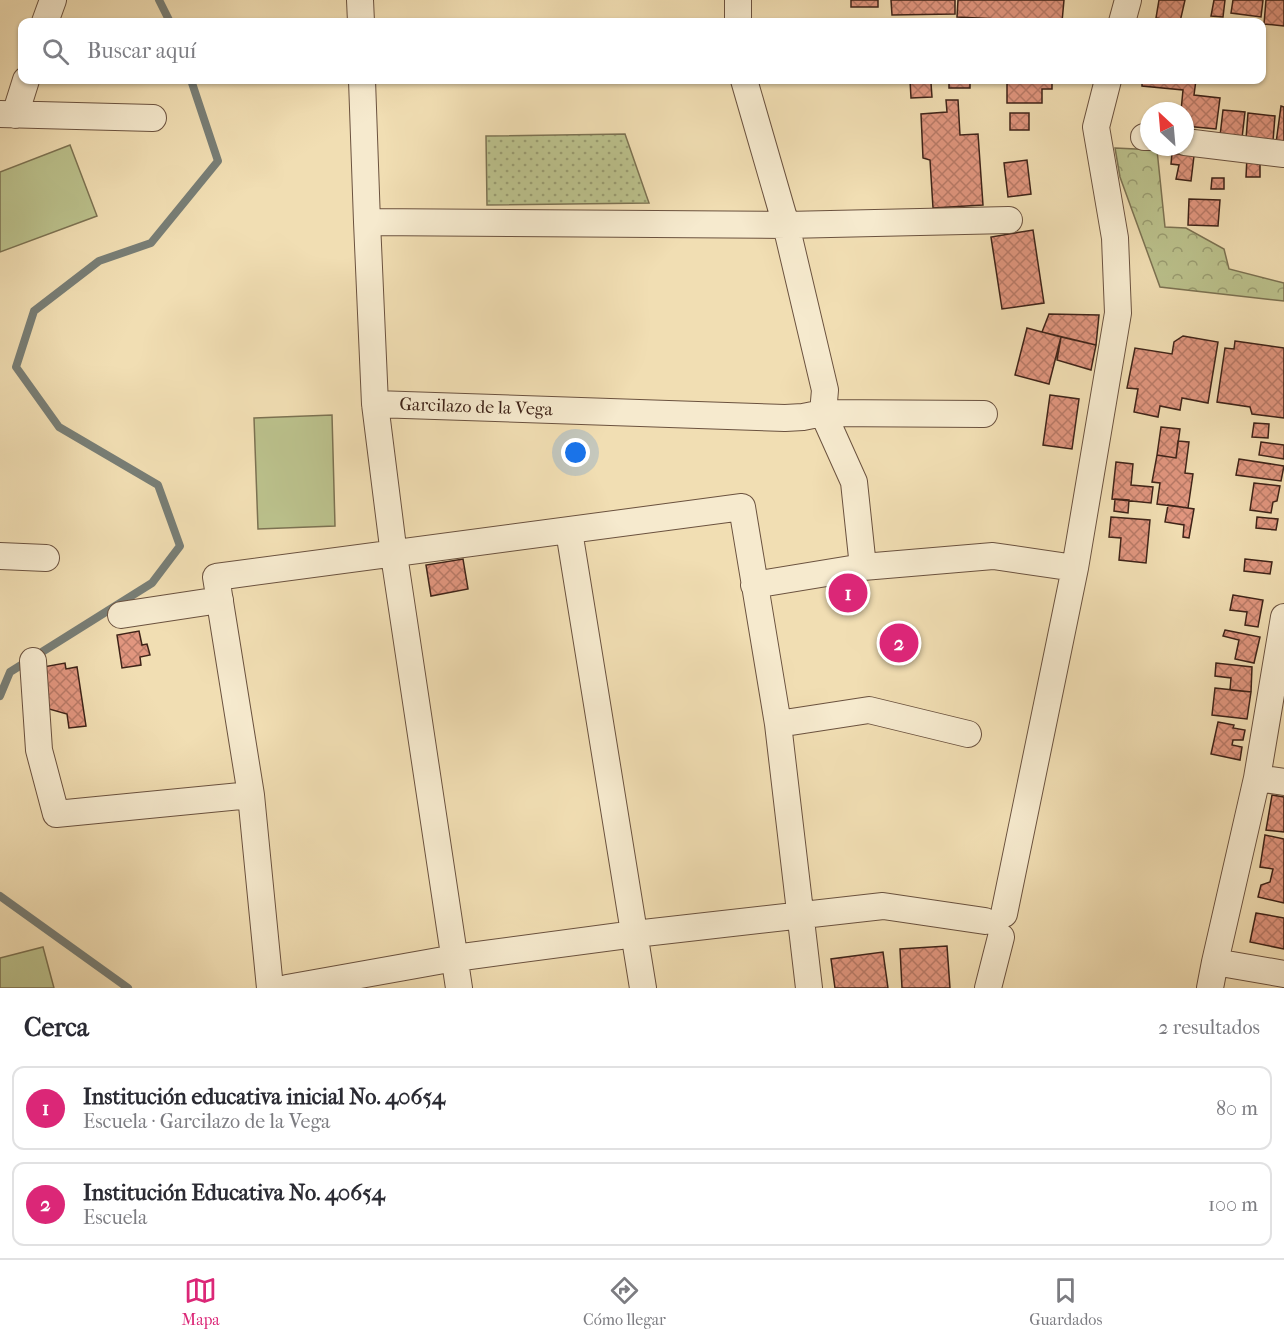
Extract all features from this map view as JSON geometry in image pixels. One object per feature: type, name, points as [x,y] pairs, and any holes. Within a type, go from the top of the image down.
[{"type":"street","points":[[46,18],[53,0]]},
{"type":"street","points":[[360,0],[361,18]]},
{"type":"street","points":[[738,0],[738,18]]},
{"type":"street","points":[[1123,18],[1128,0]]},
{"type":"street","points":[[24,84],[7,114],[153,118]]},
{"type":"street","points":[[362,84],[375,404]]},
{"type":"street","points":[[745,84],[786,225],[825,390],[823,413],[854,482],[863,567]]},
{"type":"street","points":[[988,988],[997,924],[1075,568],[1118,313],[1115,237],[1096,127],[1107,84]]},
{"type":"street","points":[[1194,143],[1284,154]]},
{"type":"street","points":[[367,222],[786,225],[1009,220]]},
{"type":"street","name":"Garcilazo de la Vega","points":[[459,988],[394,555],[375,404],[784,418],[823,413],[984,414]]},
{"type":"street","points":[[270,988],[251,795],[216,577],[742,507],[778,724],[809,988]]},
{"type":"street","points":[[568,531],[643,988]]},
{"type":"street","points":[[0,556],[46,558]]},
{"type":"street","points":[[754,585],[863,567],[993,556],[1075,568]]},
{"type":"street","points":[[121,615],[219,600]]},
{"type":"street","points":[[1210,988],[1257,778],[1284,617]]},
{"type":"street","points":[[33,662],[39,750],[56,814],[251,795]]},
{"type":"street","points":[[778,724],[869,710],[968,734]]},
{"type":"street","points":[[1257,778],[1284,782]]},
{"type":"street","points":[[287,988],[455,958],[635,934],[883,906],[997,924]]},
{"type":"street","points":[[1215,962],[1284,974]]},
{"type":"green space","points":[[625,134],[649,203],[487,205],[486,136]]},
{"type":"green space","points":[[70,145],[97,216],[0,252],[0,172]]},
{"type":"green space","points":[[1115,148],[1140,149],[1140,156],[1158,156],[1165,227],[1186,228],[1224,249],[1229,269],[1284,283],[1284,301],[1160,287],[1120,177]]},
{"type":"green space","points":[[332,415],[335,526],[258,529],[254,418]]},
{"type":"green space","points":[[43,947],[54,988],[0,988],[0,958]]},
{"type":"building","points":[[851,0],[878,0],[878,7],[851,7]]},
{"type":"building","points":[[891,0],[955,0],[955,14],[892,15]]},
{"type":"building","points":[[958,0],[1064,0],[1062,18],[957,17]]},
{"type":"building","points":[[1159,0],[1185,0],[1181,18],[1156,18]]},
{"type":"building","points":[[1214,0],[1225,0],[1223,17],[1211,16]]},
{"type":"building","points":[[1233,0],[1263,0],[1261,17],[1231,13]]},
{"type":"building","points":[[1266,0],[1284,0],[1284,26],[1266,24]]},
{"type":"building","points":[[910,84],[931,84],[932,97],[911,98]]},
{"type":"building","points":[[949,84],[970,84],[970,88],[949,88]]},
{"type":"building","points":[[1007,84],[1052,84],[1052,89],[1042,89],[1042,103],[1007,103]]},
{"type":"building","points":[[1142,84],[1195,84],[1194,95],[1220,98],[1216,129],[1194,127],[1194,102],[1182,102],[1183,90],[1142,86]]},
{"type":"building","points":[[946,100],[958,100],[960,135],[978,134],[983,205],[933,208],[930,160],[923,158],[921,114],[947,112]]},
{"type":"building","points":[[1281,106],[1284,107],[1284,144],[1276,143]]},
{"type":"building","points":[[1223,110],[1245,112],[1242,138],[1220,136]]},
{"type":"building","points":[[1010,113],[1029,113],[1029,130],[1010,130]]},
{"type":"building","points":[[1248,113],[1275,116],[1273,141],[1246,139]]},
{"type":"building","points":[[1172,156],[1194,156],[1191,181],[1176,179],[1179,165],[1171,164]]},
{"type":"building","points":[[1247,157],[1260,164],[1260,177],[1246,177]]},
{"type":"building","points":[[1027,160],[1031,194],[1008,197],[1004,163]]},
{"type":"building","points":[[1212,178],[1224,178],[1224,189],[1211,189]]},
{"type":"building","points":[[1189,199],[1220,200],[1218,226],[1188,225]]},
{"type":"building","points":[[1033,230],[1044,303],[1002,309],[991,237]]},
{"type":"building","points":[[1049,314],[1099,315],[1096,345],[1042,332]]},
{"type":"building","points":[[1027,328],[1061,337],[1049,384],[1015,375]]},
{"type":"building","points":[[1183,336],[1218,342],[1208,403],[1182,398],[1180,410],[1160,406],[1158,417],[1134,412],[1138,389],[1127,388],[1135,348],[1172,354],[1174,342]]},
{"type":"building","points":[[1061,337],[1096,345],[1091,370],[1057,360]]},
{"type":"building","points":[[1235,341],[1284,348],[1284,418],[1252,414],[1250,407],[1217,402],[1225,348],[1234,349]]},
{"type":"building","points":[[1050,395],[1079,399],[1072,449],[1043,445]]},
{"type":"building","points":[[1254,423],[1269,424],[1268,438],[1252,437]]},
{"type":"building","points":[[1161,427],[1180,429],[1176,458],[1157,455]]},
{"type":"building","points":[[1178,441],[1189,442],[1185,473],[1193,474],[1188,508],[1157,504],[1160,483],[1152,482],[1157,455],[1176,458]]},
{"type":"building","points":[[1261,442],[1284,445],[1284,459],[1259,455]]},
{"type":"building","points":[[1239,459],[1284,466],[1281,481],[1236,475]]},
{"type":"building","points":[[1116,462],[1133,464],[1131,485],[1153,487],[1151,503],[1112,499]]},
{"type":"building","points":[[1254,483],[1280,486],[1277,501],[1273,502],[1271,513],[1250,510]]},
{"type":"building","points":[[1115,499],[1129,500],[1128,513],[1114,511]]},
{"type":"building","points":[[1168,505],[1194,509],[1189,538],[1183,537],[1184,525],[1165,522]]},
{"type":"building","points":[[1111,517],[1150,520],[1146,563],[1119,560],[1121,538],[1109,537]]},
{"type":"building","points":[[1257,517],[1278,519],[1276,530],[1256,528]]},
{"type":"building","points":[[463,559],[468,589],[431,596],[426,565]]},
{"type":"building","points":[[1245,559],[1272,562],[1270,574],[1244,571]]},
{"type":"building","points":[[1233,595],[1263,600],[1258,627],[1245,625],[1247,612],[1230,610]]},
{"type":"building","points":[[1225,630],[1260,637],[1254,663],[1235,659],[1239,640],[1223,636]]},
{"type":"building","points":[[139,631],[142,645],[147,644],[150,655],[140,657],[141,665],[122,668],[117,635]]},
{"type":"building","points":[[65,663],[66,669],[77,667],[86,726],[69,728],[67,714],[49,709],[43,667]]},
{"type":"building","points":[[1216,663],[1252,667],[1251,692],[1230,690],[1231,678],[1215,676]]},
{"type":"building","points":[[1215,688],[1251,692],[1247,719],[1212,715]]},
{"type":"building","points":[[1218,722],[1245,730],[1243,740],[1233,740],[1232,745],[1242,747],[1240,760],[1211,754]]},
{"type":"building","points":[[1272,795],[1284,797],[1284,832],[1266,830]]},
{"type":"building","points":[[1265,835],[1284,839],[1284,903],[1258,897],[1261,885],[1270,882],[1273,869],[1260,867]]},
{"type":"building","points":[[1256,913],[1284,918],[1284,949],[1250,942]]},
{"type":"building","points":[[947,946],[950,988],[902,988],[900,949]]},
{"type":"building","points":[[883,952],[888,988],[835,988],[831,959]]},
{"type":"waterway","points":[[159,0],[168,18]]},
{"type":"waterway","points":[[0,696],[10,672],[152,583],[180,546],[158,485],[59,427],[16,367],[34,311],[99,261],[151,243],[218,161],[192,84]]},
{"type":"waterway","points":[[0,896],[128,988]]},
{"type":"place","name":"Institución educativa inicial No. 40654","points":[[848,593]]},
{"type":"place","name":"Institución Educativa No. 40654","points":[[899,643]]}]
